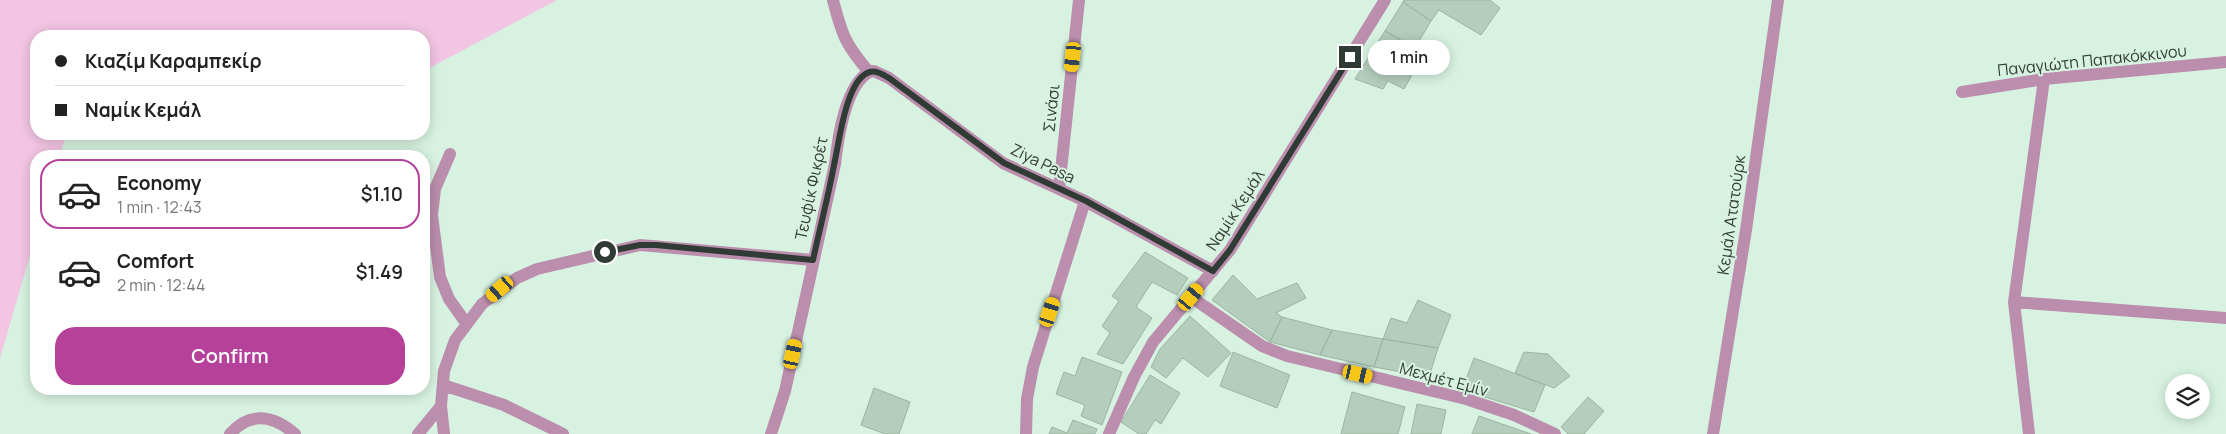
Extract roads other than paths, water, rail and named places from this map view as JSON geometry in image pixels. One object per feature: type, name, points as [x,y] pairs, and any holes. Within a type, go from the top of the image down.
[{"type":"street","points":[[833,0],[842,34],[849,48],[869,72]]},
{"type":"street","name":"Σινάσι","points":[[1059,189],[1079,0]]},
{"type":"street","name":"Ναμίκ Κεμάλ","points":[[1109,434],[1134,377],[1153,342],[1230,250],[1385,0]]},
{"type":"street","name":"Κεμάλ Ατατούρκ","points":[[1713,434],[1746,230],[1778,0]]},
{"type":"street","name":"Παναγιώτη Παπακόκκινου","points":[[1962,92],[2044,79],[2226,62]]},
{"type":"street","name":"Ziya Pasa","points":[[869,72],[874,71],[889,78],[1004,163],[1086,201],[1213,271]]},
{"type":"street","name":"Τευφίκ Φικρέτ","points":[[771,434],[785,391],[835,164],[839,130],[858,80],[869,72]]},
{"type":"street","points":[[2029,434],[2014,302],[2044,79]]},
{"type":"street","points":[[450,154],[435,189],[432,215],[440,277],[449,299],[466,324]]},
{"type":"street","points":[[1026,434],[1027,399],[1033,367],[1086,201]]},
{"type":"street","points":[[444,434],[443,385],[448,356],[455,340],[482,304],[517,278],[538,269],[622,247],[656,245],[813,260]]},
{"type":"street","name":"Μεχμέτ Εμίν","points":[[1191,297],[1262,346],[1287,356],[1466,400],[1514,415],[1554,434]]},
{"type":"street","points":[[2014,302],[2226,318]]},
{"type":"street","points":[[443,385],[504,405],[563,434]]},
{"type":"street","points":[[418,434],[442,406]]},
{"type":"street","points":[[230,434],[247,419],[262,418],[286,426],[295,434]]}]
